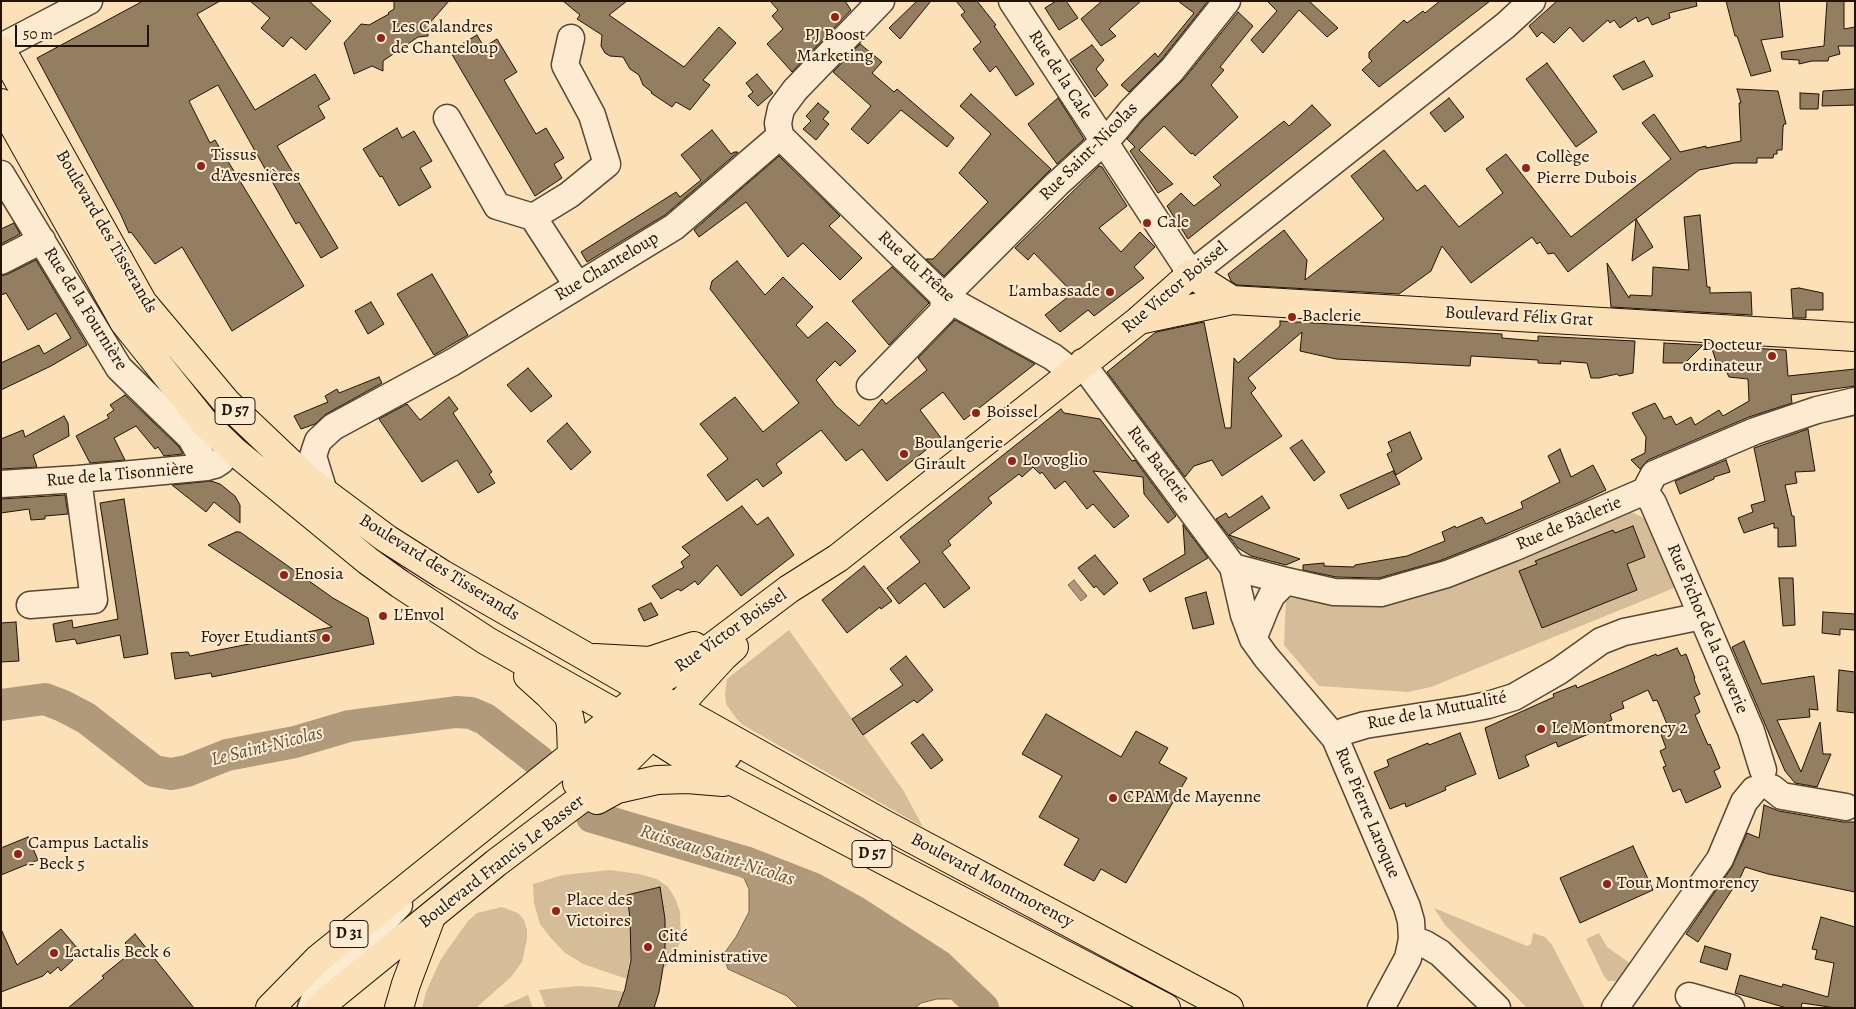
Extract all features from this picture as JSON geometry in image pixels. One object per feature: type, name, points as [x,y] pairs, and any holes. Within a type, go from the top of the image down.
[{"type":"main road","name":"Boulevard des Tisserands","points":[[1,48],[143,303],[227,404],[306,478],[387,539],[442,574],[588,657],[645,714]]},
{"type":"main road","name":"Boulevard des Tisserands","points":[[1,103],[124,322],[204,422],[234,451],[374,566],[487,641]]},
{"type":"main road","name":"Boulevard Félix Grat","points":[[1191,274],[1232,300],[1855,337]]},
{"type":"main road","name":"Rue Victor Boissel","points":[[645,714],[672,673],[692,662],[789,589],[817,573],[894,515],[1138,321],[1191,274]]},
{"type":"main road","points":[[1138,321],[1232,300]]},
{"type":"main road","name":"Rue Victor Boissel","points":[[645,714],[724,656],[796,596],[817,573]]},
{"type":"main road","points":[[588,657],[650,661],[693,647],[785,581],[817,573]]},
{"type":"main road","points":[[487,641],[598,684],[645,714],[496,863]]},
{"type":"main road","points":[[487,641],[548,694],[569,716],[572,755]]},
{"type":"main road","name":"Boulevard Francis Le Basser","points":[[274,1007],[318,959],[572,755],[645,714]]},
{"type":"main road","name":"Boulevard Montmorency","points":[[645,714],[737,784],[1166,1008]]},
{"type":"main road","name":"Boulevard Montmorency","points":[[645,714],[817,785],[884,824],[1230,1008]]},
{"type":"main road","points":[[496,863],[617,789],[657,780],[687,779],[737,784]]},
{"type":"main road","name":"Boulevard Francis Le Basser","points":[[318,1008],[496,863]]},
{"type":"main road","points":[[399,1008],[406,984],[432,916]]},
{"type":"street","points":[[1,48],[89,1]]},
{"type":"street","points":[[780,136],[778,123],[781,109],[795,90],[881,1]]},
{"type":"street","name":"Rue de la Cale","points":[[1012,1],[1191,274]]},
{"type":"street","name":"Rue Saint-Nicolas","points":[[944,297],[1057,184],[1114,133],[1132,110],[1172,70],[1227,1]]},
{"type":"street","name":"Rue Victor Boissel","points":[[1191,274],[1506,25],[1532,1]]},
{"type":"street","points":[[533,217],[569,195],[607,164],[592,115],[565,65],[571,38]]},
{"type":"street","points":[[447,118],[497,206],[533,217],[578,285]]},
{"type":"street","name":"Rue Chanteloup","points":[[324,492],[313,456],[318,441],[333,427],[453,362],[674,227],[780,136]]},
{"type":"street","name":"Rue du Frêne","points":[[780,136],[944,297],[1053,357],[1078,367]]},
{"type":"street","name":"Rue de la Fournière","points":[[1,174],[119,368],[191,438],[207,468]]},
{"type":"street","name":"Rue de la Fournière","points":[[1,261],[42,240]]},
{"type":"street","points":[[870,386],[943,311],[944,297]]},
{"type":"street","name":"Rue Baclerie","points":[[1078,367],[1089,373],[1236,578]]},
{"type":"street","name":"Rue de Bâclerie","points":[[1279,588],[1381,593],[1447,574],[1645,492],[1654,474],[1756,431],[1818,410],[1855,401]]},
{"type":"street","name":"Rue de la Tisonnière","points":[[1,484],[207,468],[215,465],[234,451]]},
{"type":"street","points":[[30,605],[94,600],[78,479]]},
{"type":"street","name":"Rue Pichot de la Graverie","points":[[1645,492],[1653,503],[1751,731],[1763,782]]},
{"type":"street","points":[[1236,578],[1279,588],[1259,622],[1253,639]]},
{"type":"street","name":"Rue Pierre Laroque","points":[[1236,578],[1244,615],[1253,639],[1335,738],[1407,906],[1412,939],[1408,958],[1381,1008]]},
{"type":"street","name":"Rue de la Mutualité","points":[[1335,738],[1345,731],[1365,725],[1468,709],[1514,697],[1559,671],[1601,641],[1624,632],[1702,616]]},
{"type":"street","points":[[1615,1008],[1720,859],[1744,802],[1763,782],[1782,796],[1846,808]]},
{"type":"street","name":"Boulevard Francis Le Basser","points":[[311,1008],[322,978],[373,933],[431,869]]},
{"type":"street","points":[[1412,939],[1440,953],[1497,1008]]},
{"type":"street","points":[[1689,996],[1732,1008]]},
{"type":"shaded area","points":[[1625,509],[1646,519],[1674,588],[1431,687],[1408,692],[1319,686],[1284,645],[1286,597],[1344,606],[1371,605]]},
{"type":"shaded area","points":[[1074,580],[1087,596],[1081,601],[1068,585]]},
{"type":"shaded area","points":[[789,630],[903,790],[923,827],[743,725],[726,704],[727,679]]},
{"type":"shaded area","points":[[610,870],[639,874],[657,879],[668,887],[675,898],[680,912],[681,940],[673,959],[664,968],[665,919],[659,887],[627,895],[631,950],[627,979],[583,964],[564,952],[540,924],[534,903],[533,884],[563,875]]},
{"type":"shaded area","points":[[738,871],[810,893],[823,900],[958,999],[937,999],[921,1003],[915,1008],[799,1008],[787,996],[728,969],[723,955],[736,937],[749,912],[749,889],[743,876]]},
{"type":"shaded area","points":[[502,907],[518,913],[524,920],[527,930],[522,962],[511,977],[476,1008],[422,1008],[426,992],[441,959],[468,921],[477,913]]},
{"type":"shaded area","points":[[1434,908],[1527,946],[1531,944],[1533,933],[1545,937],[1552,945],[1585,1008],[1527,1008],[1445,925]]},
{"type":"shaded area","points":[[1599,933],[1607,947],[1631,964],[1618,981],[1608,981],[1604,976],[1586,939]]},
{"type":"shaded area","points":[[577,986],[624,992],[618,1008],[546,1008],[539,990]]},
{"type":"shaded area","points":[[528,995],[533,1008],[501,1008],[505,1005]]},
{"type":"building","name":"Tissus d'Avesnières","points":[[143,1],[220,1],[197,14],[255,110],[315,74],[330,99],[318,106],[325,118],[277,146],[338,248],[321,258],[299,222],[296,224],[218,85],[189,101],[210,143],[215,140],[304,286],[232,331],[182,247],[155,264],[131,232],[129,233],[37,58]]},
{"type":"building","points":[[250,1],[309,1],[331,21],[306,50],[291,37],[283,47],[261,28],[270,18]]},
{"type":"building","name":"Les Calandres de Chanteloup","points":[[394,1],[449,1],[428,25],[428,36],[418,37],[383,61],[383,71],[372,66],[354,74],[344,43],[361,24],[369,25],[389,14],[394,9]]},
{"type":"building","points":[[563,1],[627,1],[609,15],[684,67],[719,27],[736,43],[703,80],[710,85],[690,110],[676,102],[672,107],[651,93],[643,85],[639,75],[630,69],[623,57],[610,56],[605,53],[601,46],[602,35],[577,19],[580,15]]},
{"type":"building","points":[[770,1],[845,1],[851,10],[792,72],[767,44],[783,29],[772,16],[778,10]]},
{"type":"building","points":[[917,1],[931,1],[900,39],[889,28]]},
{"type":"building","points":[[956,1],[977,1],[996,25],[994,26],[1034,84],[1016,96],[996,66],[990,72],[973,49],[981,42],[961,15],[965,12]]},
{"type":"building","points":[[1056,1],[1066,1],[1078,18],[1059,30],[1045,8]]},
{"type":"building","points":[[1102,1],[1141,1],[1109,29],[1116,36],[1101,46],[1081,19]]},
{"type":"building","points":[[1178,1],[1208,1],[1161,60],[1129,92],[1121,85],[1155,53],[1158,57],[1194,13]]},
{"type":"building","points":[[1267,1],[1309,1],[1338,28],[1327,37],[1299,10],[1263,53],[1251,40],[1277,11]]},
{"type":"building","points":[[1440,1],[1490,1],[1379,87],[1362,70],[1372,61],[1369,58],[1369,52],[1404,20],[1407,23],[1423,11],[1425,13]]},
{"type":"building","points":[[1557,1],[1696,1],[1697,6],[1669,13],[1670,18],[1652,25],[1648,17],[1638,22],[1636,17],[1620,28],[1614,20],[1610,23],[1608,20],[1583,42],[1570,27],[1554,43],[1542,32],[1537,37],[1529,26]]},
{"type":"building","points":[[1726,1],[1779,1],[1783,37],[1761,40],[1771,71],[1751,76],[1737,36],[1735,36]]},
{"type":"building","points":[[1827,1],[1844,1],[1844,29],[1855,27],[1855,46],[1838,46],[1840,54],[1829,57],[1828,61],[1812,61],[1799,64],[1799,60],[1782,59],[1781,52],[1824,46]]},
{"type":"building","points":[[1238,12],[1253,26],[1220,67],[1224,70],[1211,85],[1238,117],[1195,156],[1164,126],[1139,150],[1173,184],[1158,193],[1130,151],[1135,147],[1127,139],[1184,79]]},
{"type":"building","points":[[477,35],[484,47],[497,39],[517,72],[504,80],[536,134],[546,128],[564,158],[554,164],[562,178],[535,196],[450,51]]},
{"type":"building","points":[[860,44],[882,62],[872,73],[894,92],[897,89],[954,138],[947,147],[901,110],[868,144],[851,129],[871,106],[833,72]]},
{"type":"building","points":[[1092,45],[1104,60],[1096,69],[1108,85],[1095,97],[1070,60]]},
{"type":"building","points":[[1644,61],[1653,76],[1623,90],[1613,76]]},
{"type":"building","points":[[1547,63],[1597,132],[1576,147],[1526,79]]},
{"type":"building","points":[[757,74],[773,93],[758,106],[748,96],[753,92],[746,83]]},
{"type":"building","points":[[1737,89],[1778,91],[1786,124],[1783,127],[1782,150],[1777,150],[1777,154],[1774,154],[1773,158],[1757,158],[1757,163],[1734,163],[1699,170],[1568,272],[1554,253],[1548,254],[1540,242],[1537,244],[1532,237],[1471,283],[1442,246],[1431,271],[1399,294],[1237,285],[1231,281],[1228,274],[1284,230],[1307,260],[1305,280],[1384,219],[1351,176],[1384,150],[1417,191],[1425,185],[1459,227],[1503,193],[1486,169],[1506,154],[1571,237],[1671,159],[1642,123],[1654,114],[1680,152],[1706,146],[1706,148],[1741,141],[1739,103],[1741,103]]},
{"type":"building","points":[[1855,89],[1855,105],[1822,106],[1823,91]]},
{"type":"building","points":[[1800,93],[1819,94],[1818,109],[1800,109]]},
{"type":"building","points":[[971,94],[1051,169],[944,276],[926,259],[933,259],[988,202],[959,173],[991,134],[960,106]]},
{"type":"building","points":[[1058,98],[1084,139],[1057,164],[1028,124]]},
{"type":"building","points":[[1449,98],[1464,117],[1445,132],[1430,113]]},
{"type":"building","points":[[818,103],[829,112],[823,119],[829,124],[816,140],[803,129],[811,121],[806,116]]},
{"type":"building","points":[[1312,105],[1331,125],[1188,239],[1167,206],[1181,193],[1194,206],[1221,185],[1213,177],[1284,121],[1289,126]]},
{"type":"building","points":[[397,128],[402,138],[414,131],[432,161],[420,168],[431,187],[399,206],[382,176],[380,177],[363,149]]},
{"type":"building","points":[[712,130],[731,154],[738,152],[665,215],[587,262],[581,252],[676,192],[680,197],[701,180],[681,155]]},
{"type":"building","points":[[779,156],[840,216],[829,226],[862,258],[840,280],[803,243],[788,257],[746,202],[699,237],[694,230]]},
{"type":"building","points":[[1099,166],[1102,167],[1127,206],[1099,228],[1121,252],[1140,232],[1155,247],[1134,267],[1144,278],[1094,316],[1088,310],[1060,332],[1045,315],[1073,293],[1034,253],[1028,260],[1015,248]]},
{"type":"building","points":[[1700,215],[1707,287],[1710,287],[1710,293],[1751,292],[1752,315],[1611,307],[1607,263],[1629,298],[1630,295],[1652,296],[1653,267],[1689,270],[1684,217]]},
{"type":"building","points":[[1636,219],[1653,247],[1632,261]]},
{"type":"building","points":[[14,223],[20,234],[1,244],[1,229]]},
{"type":"building","points":[[36,260],[87,345],[51,366],[1,390],[1,363],[39,345],[44,354],[71,338],[56,313],[28,330],[6,293],[1,295],[1,276]]},
{"type":"building","points":[[737,261],[765,295],[783,277],[813,307],[796,325],[808,338],[827,322],[856,351],[840,366],[835,361],[816,380],[836,406],[859,426],[882,399],[886,404],[927,370],[918,358],[955,320],[1035,364],[964,420],[943,392],[920,410],[941,438],[887,481],[862,449],[846,461],[821,430],[776,464],[782,473],[763,487],[757,479],[727,501],[707,475],[728,459],[700,424],[735,397],[763,432],[799,403],[710,289],[712,281]]},
{"type":"building","points":[[892,267],[929,303],[889,345],[852,301]]},
{"type":"building","points":[[432,274],[468,335],[434,355],[397,294]]},
{"type":"building","points":[[1799,288],[1823,293],[1823,310],[1806,310],[1806,318],[1793,318],[1791,289]]},
{"type":"building","points":[[371,302],[384,324],[368,334],[355,311]]},
{"type":"building","points":[[1280,321],[1502,334],[1502,338],[1538,341],[1538,336],[1635,341],[1633,373],[1591,378],[1587,363],[1560,361],[1561,364],[1538,363],[1538,360],[1471,356],[1470,366],[1336,359],[1300,351],[1302,332],[1248,378],[1256,388],[1251,393],[1282,436],[1222,476],[1212,460],[1194,466],[1185,477],[1107,372],[1156,332],[1204,322],[1225,428],[1231,428],[1234,358],[1238,363],[1280,326]]},
{"type":"building","points":[[1664,343],[1703,345],[1685,363],[1663,363]]},
{"type":"building","points":[[1711,346],[1786,350],[1788,376],[1855,369],[1855,386],[1791,395],[1792,403],[1749,417],[1648,460],[1640,469],[1631,460],[1645,453],[1646,437],[1632,413],[1655,403],[1664,419],[1671,416],[1676,425],[1691,417],[1695,425],[1719,410],[1723,416],[1749,401],[1748,379],[1729,377],[1722,362],[1717,364]]},
{"type":"building","points":[[528,368],[552,396],[531,412],[507,385]]},
{"type":"building","points":[[379,377],[382,383],[326,414],[315,424],[301,429],[294,416],[328,402],[325,396],[337,389],[339,393]]},
{"type":"building","points":[[125,395],[179,447],[183,454],[164,456],[158,447],[155,449],[136,426],[114,438],[125,460],[90,463],[76,436],[109,418],[107,415],[114,410],[110,405]]},
{"type":"building","points":[[449,397],[458,409],[453,413],[492,472],[489,474],[495,483],[478,493],[457,460],[422,482],[379,419],[407,404],[420,420]]},
{"type":"building","points":[[1061,409],[1064,413],[1100,419],[1132,461],[1135,460],[1176,516],[1168,523],[1144,494],[1143,477],[1093,471],[1129,516],[1114,528],[1093,504],[1087,509],[1065,481],[1055,489],[1042,472],[1040,474],[1033,467],[1022,477],[1019,474],[988,498],[992,503],[948,541],[951,545],[942,552],[970,588],[944,608],[925,583],[899,604],[887,588],[920,562],[900,537]]},
{"type":"building","points":[[64,416],[68,423],[69,436],[33,455],[37,467],[1,469],[1,439],[23,430],[25,437]]},
{"type":"building","points":[[567,423],[591,452],[571,470],[547,441]]},
{"type":"building","points":[[1808,429],[1815,471],[1795,472],[1797,483],[1785,485],[1792,516],[1794,516],[1796,546],[1778,547],[1778,528],[1774,528],[1774,523],[1744,533],[1738,518],[1753,512],[1751,505],[1765,501],[1754,448]]},
{"type":"building","points":[[1410,432],[1422,459],[1396,475],[1387,454],[1392,451],[1388,442]]},
{"type":"building","points":[[1302,440],[1325,472],[1314,481],[1290,448]]},
{"type":"building","points":[[1560,449],[1571,477],[1593,465],[1606,490],[1439,561],[1379,578],[1336,577],[1303,570],[1303,565],[1324,563],[1324,566],[1354,567],[1355,565],[1407,556],[1445,541],[1442,532],[1455,526],[1456,528],[1482,517],[1486,524],[1523,508],[1521,502],[1560,482],[1548,456]]},
{"type":"building","points":[[1726,460],[1730,472],[1714,477],[1714,479],[1680,494],[1675,481]]},
{"type":"building","points":[[1393,471],[1400,484],[1348,509],[1340,495]]},
{"type":"building","points":[[211,481],[220,484],[235,496],[240,505],[240,523],[214,502],[206,512],[172,485]]},
{"type":"building","points":[[65,495],[68,514],[45,516],[45,519],[31,520],[29,509],[1,513],[1,499]]},
{"type":"building","points":[[1262,496],[1270,508],[1229,535],[1300,559],[1286,565],[1251,556],[1238,548],[1216,519],[1226,513],[1229,518]]},
{"type":"building","points":[[124,499],[148,654],[124,658],[120,635],[77,644],[75,639],[56,642],[53,624],[72,620],[73,628],[118,619],[100,503]]},
{"type":"building","points":[[742,506],[757,525],[768,517],[794,555],[741,596],[717,565],[698,585],[695,581],[681,591],[678,589],[661,599],[652,586],[684,567],[681,562],[690,555],[682,547]]},
{"type":"building","points":[[1183,525],[1208,558],[1150,592],[1143,579],[1185,554]]},
{"type":"building","points":[[1633,526],[1645,557],[1627,564],[1637,590],[1542,628],[1519,571],[1537,564],[1535,561],[1613,530],[1615,533]]},
{"type":"building","points":[[236,532],[240,532],[333,598],[368,618],[374,644],[212,677],[211,673],[175,679],[171,653],[188,652],[190,656],[332,627],[208,545]]},
{"type":"building","points":[[1095,555],[1118,583],[1104,595],[1096,586],[1094,588],[1078,568]]},
{"type":"building","points":[[864,566],[892,601],[881,609],[880,607],[847,633],[822,600]]},
{"type":"building","points":[[1779,578],[1793,578],[1795,625],[1783,626]]},
{"type":"building","points":[[1206,592],[1214,624],[1193,629],[1185,598]]},
{"type":"building","points":[[651,603],[658,615],[644,621],[638,609]]},
{"type":"building","points":[[1823,612],[1855,614],[1855,630],[1840,629],[1840,635],[1822,633]]},
{"type":"building","points":[[16,622],[19,661],[1,662],[1,623]]},
{"type":"building","points":[[1744,641],[1762,684],[1814,676],[1818,710],[1809,709],[1810,717],[1777,720],[1801,772],[1820,722],[1823,754],[1831,754],[1817,787],[1795,783],[1785,771],[1732,647]]},
{"type":"building","name":"Le Montmorency 2","points":[[1677,648],[1681,656],[1686,654],[1695,678],[1700,694],[1694,697],[1700,712],[1695,715],[1720,768],[1714,771],[1721,787],[1686,803],[1680,789],[1673,792],[1663,767],[1666,766],[1660,751],[1666,748],[1660,732],[1669,729],[1657,700],[1653,701],[1648,690],[1622,702],[1624,708],[1610,714],[1612,720],[1596,727],[1598,730],[1558,747],[1556,742],[1525,756],[1529,766],[1499,779],[1485,728],[1554,697],[1553,694],[1576,685],[1577,688],[1656,654],[1657,656]]},
{"type":"building","points":[[906,656],[933,690],[917,703],[914,700],[863,735],[852,719],[903,685],[890,669]]},
{"type":"building","points":[[1839,670],[1855,672],[1855,713],[1837,711]]},
{"type":"building","name":"CPAM de Mayenne","points":[[1046,714],[1121,757],[1136,731],[1168,748],[1159,763],[1187,778],[1126,883],[1101,869],[1094,881],[1064,865],[1079,839],[1039,817],[1062,776],[1022,754]]},
{"type":"building","points":[[1460,733],[1476,774],[1445,787],[1446,790],[1406,807],[1405,803],[1390,809],[1374,772],[1389,766],[1387,760],[1428,743],[1429,745]]},
{"type":"building","points":[[923,734],[943,760],[931,769],[911,743]]},
{"type":"building","points":[[1764,805],[1779,811],[1843,822],[1855,822],[1855,892],[1768,874],[1745,867],[1698,942],[1686,934],[1732,867],[1747,833],[1759,838]]},
{"type":"building","name":"Campus Lactalis - Beck 5","points":[[28,837],[38,860],[1,875],[1,848]]},
{"type":"building","name":"Tour Montmorency","points":[[1633,846],[1653,890],[1580,923],[1560,878]]},
{"type":"building","name":"Cité Administrative","points":[[660,887],[665,919],[665,956],[659,992],[654,1008],[618,1008],[625,989],[631,960],[630,918],[627,895]]},
{"type":"building","points":[[1821,917],[1855,927],[1855,1008],[1836,1008],[1802,1003],[1801,1008],[1787,1008],[1735,993],[1740,975],[1782,987],[1783,984],[1828,997],[1834,963],[1815,959],[1817,950],[1812,949]]},
{"type":"building","points":[[1,929],[17,965],[61,929],[78,949],[70,956],[73,960],[61,971],[58,967],[50,974],[48,971],[43,976],[1,992]]},
{"type":"building","points":[[135,934],[194,1008],[68,1008],[104,978],[102,976],[132,952],[125,943]]},
{"type":"building","points":[[1705,946],[1731,954],[1727,970],[1700,962]]},
{"type":"waterway","name":"Le Saint-Nicolas","points":[[1,705],[45,699],[63,706],[86,718],[154,771],[171,774],[187,771],[227,755],[295,742],[349,726],[456,712],[471,713],[485,719],[539,761]]},
{"type":"waterway","name":"Ruisseau Saint-Nicolas","points":[[592,817],[745,862],[814,889],[854,911],[939,966],[983,1008]]},
{"type":"place","name":"PJ Boost Marketing","points":[[835,17]]},
{"type":"place","name":"Les Calandres de Chanteloup","points":[[381,38]]},
{"type":"place","name":"Tissus d'Avesnières","points":[[201,166]]},
{"type":"place","name":"Collège Pierre Dubois","points":[[1526,168]]},
{"type":"place","name":"Cale","points":[[1147,223]]},
{"type":"place","name":"L'ambassade","points":[[1110,292]]},
{"type":"place","name":"Baclerie","points":[[1292,317]]},
{"type":"place","name":"Docteur ordinateur","points":[[1772,356]]},
{"type":"place","name":"Boissel","points":[[976,413]]},
{"type":"place","name":"Boulangerie Girault","points":[[904,454]]},
{"type":"place","name":"Lo voglio","points":[[1012,461]]},
{"type":"place","name":"Enosia","points":[[284,575]]},
{"type":"place","name":"L'Envol","points":[[383,616]]},
{"type":"place","name":"Foyer Etudiants","points":[[326,638]]},
{"type":"place","name":"Le Montmorency 2","points":[[1541,729]]},
{"type":"place","name":"CPAM de Mayenne","points":[[1113,798]]},
{"type":"place","name":"Campus Lactalis - Beck 5","points":[[18,854]]},
{"type":"place","name":"Tour Montmorency","points":[[1607,884]]},
{"type":"place","name":"Place des Victoires","points":[[556,911]]},
{"type":"place","name":"Cité Administrative","points":[[648,947]]},
{"type":"place","name":"Lactalis Beck 6","points":[[54,953]]}]
